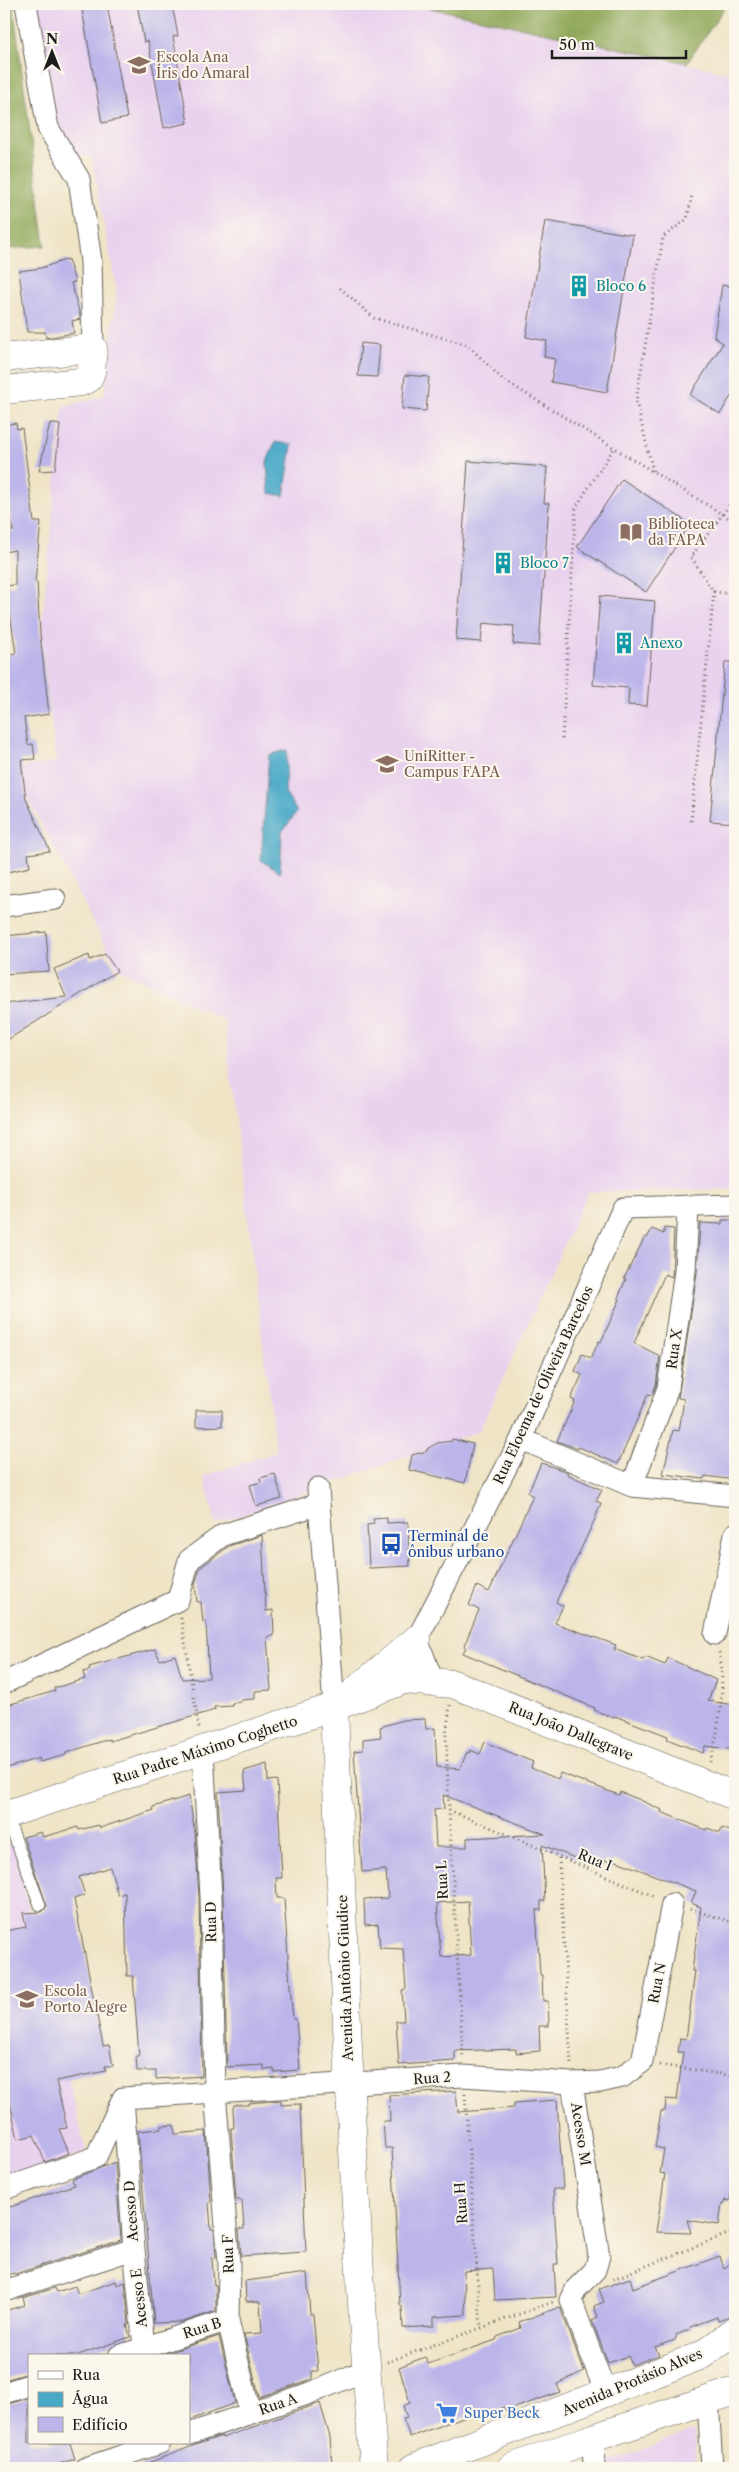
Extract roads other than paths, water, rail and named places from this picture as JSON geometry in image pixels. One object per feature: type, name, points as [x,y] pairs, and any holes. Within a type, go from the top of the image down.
[{"type":"street","points":[[4,390],[81,382],[88,379],[91,372],[93,348],[91,261],[80,180],[48,128],[26,4]]},
{"type":"street","points":[[4,358],[93,348]]},
{"type":"street","points":[[4,906],[55,899]]},
{"type":"street","points":[[688,1207],[735,1205]]},
{"type":"street","name":"Rua Eloema de Oliveira Barcelos","points":[[404,1680],[417,1639],[521,1439],[623,1208],[688,1207]]},
{"type":"street","name":"Rua X","points":[[632,1486],[668,1388],[685,1271],[688,1207]]},
{"type":"street","points":[[521,1439],[632,1486],[735,1496]]},
{"type":"street","name":"Avenida Antônio Giudice","points":[[4,1683],[178,1600],[189,1560],[223,1535],[318,1496],[334,1707],[349,2084],[366,2370],[374,2468]]},
{"type":"street","points":[[714,1634],[735,1534]]},
{"type":"street","points":[[334,1707],[417,1639],[443,1683]]},
{"type":"street","name":"Rua Padre Máximo Coghetto","points":[[5,1814],[203,1751],[334,1707],[404,1680]]},
{"type":"street","name":"Rua João Dallegrave","points":[[404,1680],[443,1683],[735,1796]]},
{"type":"street","name":"Rua D","points":[[203,1751],[211,1897],[215,2092]]},
{"type":"street","name":"Rua N","points":[[642,2062],[672,1904]]},
{"type":"street","name":"Rua 2","points":[[123,2098],[464,2076],[572,2083],[600,2082],[622,2077],[642,2062]]},
{"type":"street","name":"Acesso M","points":[[572,2083],[599,2256],[595,2270],[576,2289],[571,2300],[606,2394]]},
{"type":"street","name":"Rua F","points":[[215,2092],[229,2263],[228,2320],[250,2413]]},
{"type":"street","points":[[4,2189],[96,2157],[123,2098]]},
{"type":"street","name":"Acesso D","points":[[4,2291],[134,2249],[123,2098]]},
{"type":"street","name":"Acesso E","points":[[134,2249],[144,2348]]},
{"type":"street","name":"Rua B","points":[[125,2354],[228,2320]]},
{"type":"street","name":"Avenida Protásio Alves","points":[[414,2468],[702,2355],[735,2331]]},
{"type":"street","name":"Rua A","points":[[190,2434],[313,2392],[366,2370]]},
{"type":"street","points":[[4,2393],[28,2385]]},
{"type":"street","points":[[511,2468],[593,2438],[735,2391]]},
{"type":"street","points":[[708,2399],[712,2468]]},
{"type":"street","points":[[593,2438],[594,2468]]},
{"type":"street","points":[[86,2468],[112,2457],[157,2444]]},
{"type":"lane","points":[[5,1814],[40,1905]]},
{"type":"water","points":[[275,442],[292,445],[284,496],[269,493],[267,462]]},
{"type":"water","points":[[287,750],[285,793],[297,812],[282,832],[280,873],[261,860],[269,755]]},
{"type":"place","name":"Escola Ana Íris do Amaral","points":[[139,65]]},
{"type":"place","name":"Bloco 6","points":[[579,286]]},
{"type":"place","name":"Biblioteca da FAPA","points":[[631,532]]},
{"type":"place","name":"Bloco 7","points":[[503,563]]},
{"type":"place","name":"Anexo","points":[[624,643]]},
{"type":"place","name":"UniRitter - Campus FAPA","points":[[387,764]]},
{"type":"place","name":"Terminal de ônibus urbano","points":[[391,1544]]},
{"type":"place","name":"Escola Porto Alegre","points":[[27,1999]]},
{"type":"place","name":"Super Beck","points":[[447,2413]]}]
